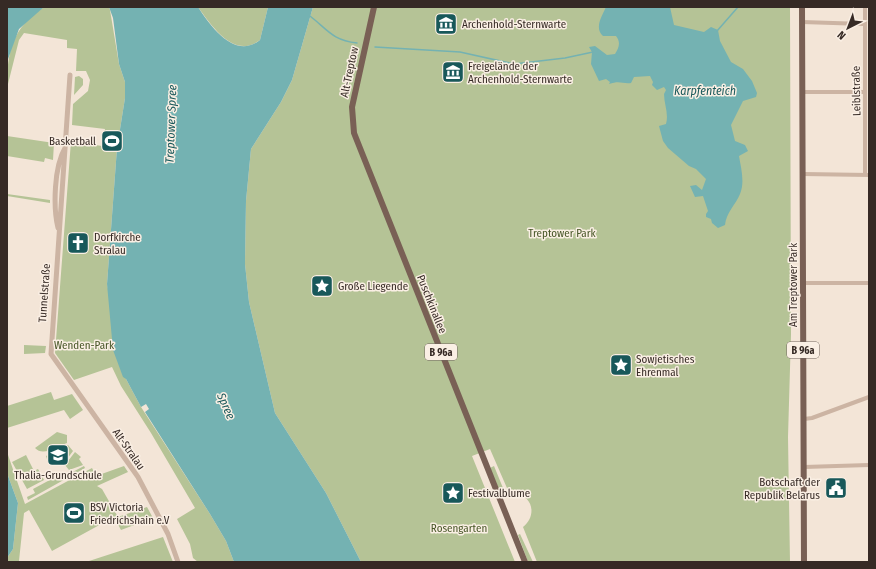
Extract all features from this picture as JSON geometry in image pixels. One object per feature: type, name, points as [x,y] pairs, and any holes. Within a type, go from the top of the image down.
[{"type":"main road","name":"Alt-Treptow","points":[[357,142],[352,126],[352,107],[374,7]]},
{"type":"main road","name":"Am Treptower Park","points":[[802,7],[804,562]]},
{"type":"main road","name":"Puschkinallee","points":[[357,142],[525,562]]},
{"type":"street","name":"Leiblstraße","points":[[865,7],[864,24],[867,175]]},
{"type":"street","points":[[802,22],[864,24]]},
{"type":"street","name":"Tunnelstraße","points":[[51,354],[59,233],[54,213],[59,158],[64,148],[70,75]]},
{"type":"street","points":[[802,92],[866,92]]},
{"type":"street","points":[[803,174],[867,175]]},
{"type":"street","points":[[803,283],[869,283]]},
{"type":"street","name":"Alt-Stralau","points":[[51,354],[138,477],[168,534],[178,562]]},
{"type":"street","points":[[804,419],[812,418],[869,397]]},
{"type":"street","points":[[804,467],[869,465]]},
{"type":"green space","name":"Wenden-Park","points":[[44,7],[109,7],[119,64],[125,82],[125,98],[117,148],[107,284],[126,379],[141,407],[226,541],[234,562],[198,562],[193,558],[190,544],[177,519],[195,508],[151,433],[121,386],[112,367],[74,380],[55,353],[71,141],[102,146],[105,129],[72,125],[73,104],[88,91],[90,80],[86,71],[76,71],[77,49],[67,48],[67,40],[24,33],[19,40],[7,88],[10,52],[18,32],[33,15]]},
{"type":"green space","points":[[198,7],[268,7],[260,40],[250,45],[241,46],[233,43],[224,38],[217,31]]},
{"type":"green space","name":"Treptower Park","points":[[313,7],[790,7],[791,334],[788,437],[790,562],[537,562],[523,527],[531,516],[528,500],[523,496],[510,495],[490,449],[472,456],[515,562],[361,562],[326,493],[275,413],[249,302],[245,264],[246,201],[251,149],[281,102],[292,80]]},
{"type":"green space","points":[[79,76],[83,79],[83,85],[74,95],[75,77]]},
{"type":"green space","points":[[7,136],[54,143],[53,160],[45,158],[44,162],[7,156]]},
{"type":"green space","points":[[7,194],[50,200],[50,203],[7,196]]},
{"type":"green space","points":[[24,345],[46,346],[45,353],[24,354]]},
{"type":"green space","points":[[51,392],[54,400],[72,394],[83,410],[70,419],[64,410],[7,428],[7,406]]},
{"type":"green space","points":[[57,432],[67,435],[67,443],[46,451],[35,448]]},
{"type":"green space","points":[[68,445],[73,451],[64,463],[55,466],[48,462],[46,456]]},
{"type":"green space","points":[[7,452],[25,504],[92,468],[96,476],[124,466],[128,472],[97,486],[102,489],[118,517],[147,507],[153,518],[121,530],[114,517],[52,551],[29,510],[24,513],[19,561],[89,561],[163,537],[173,562],[7,562],[7,558],[13,549],[18,503],[7,473]]},
{"type":"green space","points":[[75,452],[81,457],[79,459],[83,465],[69,470],[65,465]]},
{"type":"green space","points":[[26,455],[34,471],[38,469],[44,480],[27,489],[12,462]]},
{"type":"green space","points":[[84,466],[85,468],[28,500],[27,497],[35,493],[33,489],[61,474],[63,477]]},
{"type":"green space","points":[[494,466],[503,488],[503,491],[500,492],[490,468]]},
{"type":"green space","points":[[520,534],[533,562],[528,562],[518,535]]},
{"type":"water","points":[[7,7],[44,7],[19,29],[7,62]]},
{"type":"water","points":[[109,7],[198,7],[217,32],[233,44],[242,46],[251,45],[260,40],[268,7],[313,7],[292,80],[281,102],[251,149],[246,201],[245,264],[249,302],[275,413],[326,493],[361,562],[234,562],[226,541],[210,514],[145,412],[149,409],[146,404],[141,407],[126,379],[123,377],[113,350],[107,284],[117,148],[125,98],[125,82],[119,64],[113,18]]},
{"type":"water","name":"Karpfenteich","points":[[606,7],[670,7],[674,25],[704,32],[711,27],[718,30],[720,41],[731,62],[743,69],[752,81],[757,93],[756,97],[743,101],[731,125],[735,141],[745,145],[748,151],[739,156],[742,185],[738,198],[727,216],[725,225],[718,228],[712,223],[711,219],[706,217],[708,211],[703,196],[695,197],[690,186],[696,185],[702,190],[706,179],[696,169],[689,166],[668,148],[663,141],[659,126],[666,124],[667,120],[664,94],[666,90],[664,87],[657,90],[652,85],[653,82],[650,76],[634,77],[631,83],[616,82],[609,84],[610,82],[606,79],[599,81],[591,64],[592,52],[589,47],[595,46],[607,55],[615,54],[619,45],[619,40],[616,36],[603,36],[600,33],[599,26]]},
{"type":"water","points":[[7,473],[18,503],[13,549],[7,558]]},
{"type":"waterway","points":[[717,31],[738,7]]},
{"type":"waterway","points":[[310,16],[336,37],[349,42],[357,43]]},
{"type":"waterway","points":[[375,47],[460,52],[514,64],[565,58],[593,52]]},
{"type":"place","name":"Archenhold-Sternwarte","points":[[446,24]]},
{"type":"place","name":"Freigelände der Archenhold-Sternwarte","points":[[453,72]]},
{"type":"place","name":"Basketball","points":[[112,141]]},
{"type":"place","name":"Dorfkirche Stralau","points":[[78,243]]},
{"type":"place","name":"Große Liegende","points":[[322,286]]},
{"type":"place","name":"Sowjetisches Ehrenmal","points":[[621,365]]},
{"type":"place","name":"Thalia-Grundschule","points":[[58,455]]},
{"type":"place","name":"Botschaft der Republik Belarus","points":[[836,488]]},
{"type":"place","name":"Festivalblume","points":[[453,493]]},
{"type":"place","name":"BSV Victoria Friedrichshain e.V","points":[[74,513]]},
{"type":"water label","name":"Treptower Spree","points":[[171,124]]},
{"type":"water label","name":"Spree","points":[[226,406]]},
{"type":"park label","name":"Rosengarten","points":[[459,528]]}]
